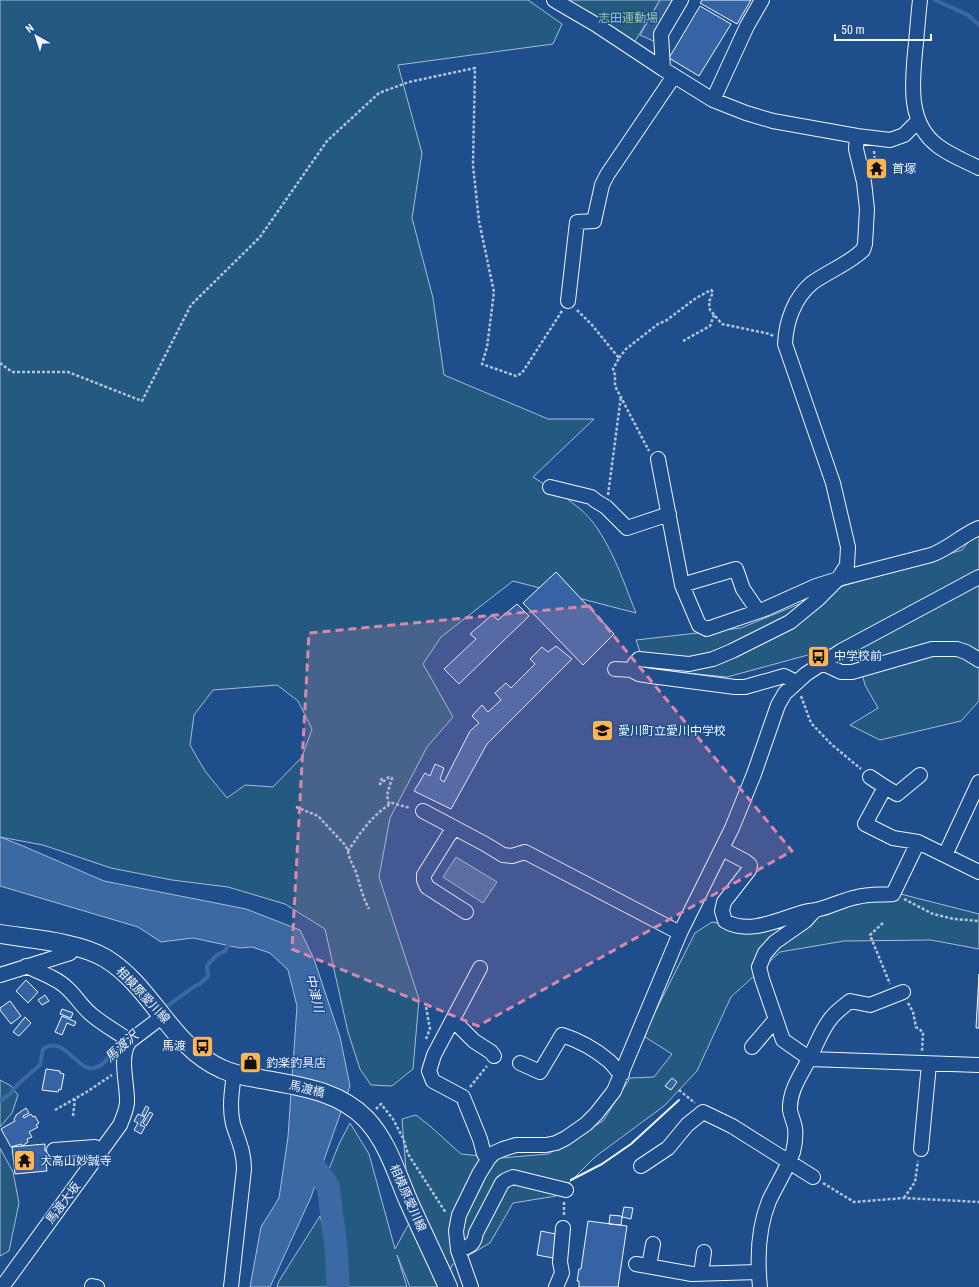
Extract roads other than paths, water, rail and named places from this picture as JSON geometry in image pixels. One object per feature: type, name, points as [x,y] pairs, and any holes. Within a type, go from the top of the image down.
[{"type":"main road","name":"相模原愛川線","points":[[0,934],[75,946],[94,952],[114,964],[132,981],[194,1051],[215,1066],[242,1075]]},
{"type":"main road","name":"馬渡橋","points":[[242,1075],[316,1090],[339,1099],[363,1116]]},
{"type":"main road","name":"相模原愛川線","points":[[363,1116],[378,1135],[387,1150],[448,1287]]},
{"type":"street","points":[[554,0],[595,24],[668,73],[713,100],[746,113],[773,121],[857,136],[890,140],[904,135],[918,121]]},
{"type":"street","points":[[568,301],[576,222],[594,221],[602,185],[607,175],[668,73],[661,34],[681,0]]},
{"type":"street","points":[[713,100],[747,26],[762,0]]},
{"type":"street","points":[[920,0],[913,82],[914,106],[918,121],[937,146],[979,168]]},
{"type":"street","points":[[633,670],[634,664],[639,659],[689,664],[706,661],[720,656],[790,622],[818,599],[838,579],[847,565],[848,547],[833,483],[785,344],[785,334],[789,317],[801,295],[812,283],[863,250],[865,244],[867,209],[864,182],[856,149],[857,136]]},
{"type":"street","points":[[658,459],[682,585],[699,625],[706,629],[765,609],[816,586],[931,555],[943,550],[970,532],[979,528]]},
{"type":"street","points":[[550,487],[591,497],[596,502],[606,507],[627,528],[669,514]]},
{"type":"street","points":[[682,585],[736,569],[743,589],[758,611]]},
{"type":"street","points":[[471,1287],[458,1250],[456,1231],[457,1222],[479,1174],[489,1158],[499,1150],[522,1145],[546,1145],[556,1143],[566,1138],[586,1124],[596,1114],[614,1090],[680,933],[722,849],[754,774],[778,705],[785,693],[796,682],[841,651],[979,577]]},
{"type":"street","points":[[822,663],[841,672],[852,672],[932,649],[946,648],[962,650],[979,660]]},
{"type":"street","points":[[615,669],[633,670],[639,674],[650,676],[727,687],[745,686],[784,676],[796,682]]},
{"type":"street","points":[[870,777],[897,794],[920,775]]},
{"type":"street","points":[[945,855],[979,782]]},
{"type":"street","points":[[885,787],[866,824],[893,838],[918,842],[979,872]]},
{"type":"street","points":[[423,811],[503,855],[512,856],[525,852],[680,933]]},
{"type":"street","points":[[455,828],[424,875],[424,880],[427,887],[466,912]]},
{"type":"street","points":[[722,849],[750,865],[749,870],[724,902],[722,911],[725,921],[732,925],[760,926],[858,896],[893,894],[918,842]]},
{"type":"street","points":[[815,910],[804,921],[775,942],[766,953],[759,967],[783,1040],[810,1059],[979,1066]]},
{"type":"street","points":[[0,975],[70,953],[75,946]]},
{"type":"street","points":[[26,966],[66,987],[90,1014],[103,1025],[115,1030],[130,1041],[163,1016]]},
{"type":"street","points":[[480,968],[434,1055],[429,1071],[433,1082],[463,1098],[480,1138],[484,1154],[489,1158]]},
{"type":"street","points":[[760,1287],[758,1272],[758,1243],[769,1201],[789,1163],[795,1138],[795,1128],[790,1110],[792,1096],[797,1082],[810,1059],[820,1036],[832,1017],[850,1001],[870,1005],[899,994]]},
{"type":"street","points":[[752,1047],[776,1019]]},
{"type":"street","points":[[453,1020],[474,1041],[491,1052],[494,1056]]},
{"type":"street","points":[[520,1063],[541,1074],[562,1035],[570,1037],[596,1052],[610,1062],[617,1071],[622,1074]]},
{"type":"street","name":"馬渡大坂","points":[[2,1287],[120,1125],[125,1115],[127,1102],[124,1052],[130,1041]]},
{"type":"street","points":[[921,1148],[926,1063]]},
{"type":"street","points":[[231,1287],[244,1169],[241,1145],[232,1116],[232,1089],[242,1075]]},
{"type":"street","points":[[641,1166],[668,1148],[687,1125],[703,1112],[732,1126],[813,1177]]},
{"type":"street","points":[[54,1150],[95,1147],[101,1152]]},
{"type":"street","points":[[458,1250],[470,1245],[475,1240],[476,1233],[502,1183],[506,1180],[513,1177],[566,1190]]},
{"type":"street","points":[[556,1287],[562,1272],[560,1262],[563,1228]]},
{"type":"street","points":[[653,1244],[643,1265],[692,1274],[758,1272]]},
{"type":"street","points":[[701,1274],[704,1252]]},
{"type":"water","name":"中津川","points":[[0,837],[104,881],[246,909],[300,930],[314,959],[340,1037],[350,1086],[311,1197],[270,1287],[250,1287],[261,1227],[279,1198],[288,1137],[297,1006],[288,970],[270,953],[252,947],[240,948],[193,938],[161,942],[138,927],[0,886]]},
{"type":"water","points":[[456,857],[497,882],[483,903],[443,877]]},
{"type":"waterway","points":[[935,0],[968,15],[979,25]]},
{"type":"waterway","name":"馬渡沢","points":[[163,1009],[200,984],[208,976],[207,967],[209,963],[217,955],[225,951],[230,942]]},
{"type":"waterway","name":"馬渡沢","points":[[0,1101],[10,1094],[17,1085],[40,1065],[43,1049],[51,1046],[57,1046],[64,1049],[82,1065],[88,1068],[94,1068],[101,1065],[116,1047],[124,1041]]},
{"type":"waterway","points":[[308,1158],[328,1186],[336,1247],[338,1287]]},
{"type":"place","name":"首塚","points":[[876,169]]},
{"type":"place","name":"中学校前","points":[[818,656]]},
{"type":"place","name":"愛川町立愛川中学校","points":[[603,731]]},
{"type":"place","name":"馬渡","points":[[202,1046]]},
{"type":"place","name":"釣楽釣具店","points":[[250,1063]]},
{"type":"place","name":"大高山妙誠寺","points":[[25,1161]]},
{"type":"park label","name":"志田運動場","points":[[628,18]]}]
